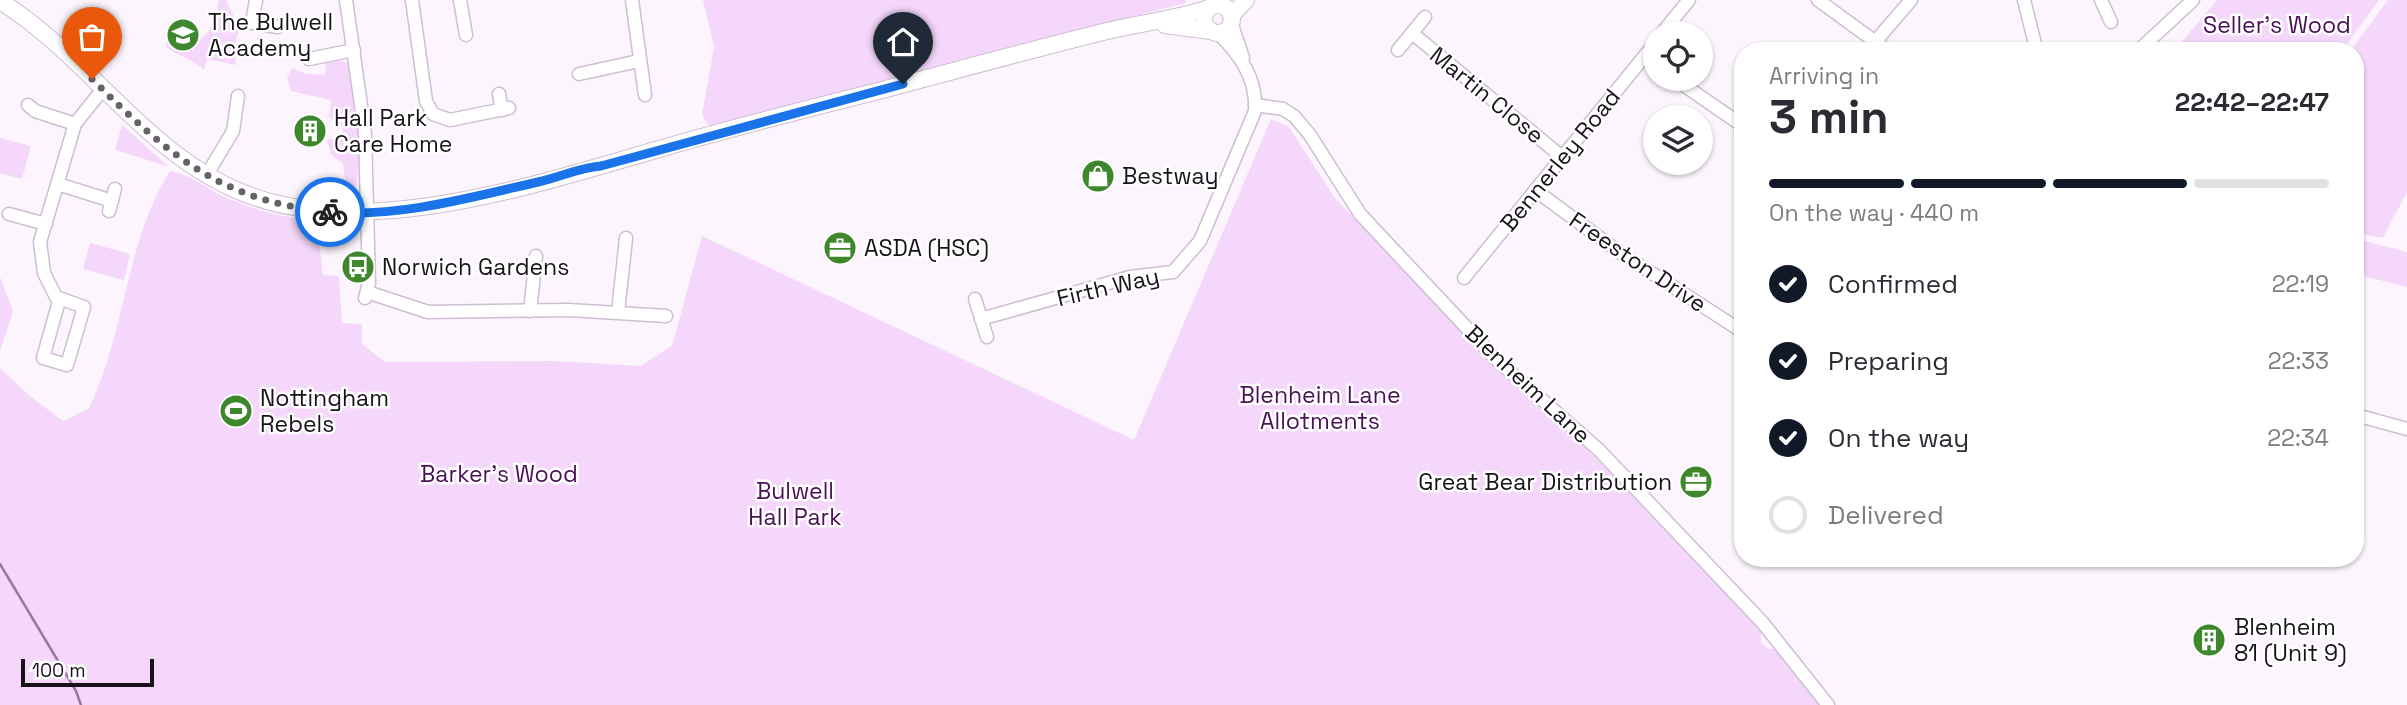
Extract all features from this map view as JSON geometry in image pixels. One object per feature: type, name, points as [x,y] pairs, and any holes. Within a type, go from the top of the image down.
[{"type":"main road","points":[[1140,24],[1214,32],[1228,29],[1231,19],[1246,0]]},
{"type":"main road","points":[[0,1],[43,32],[158,142],[206,176],[280,204],[338,212],[368,212],[429,205],[542,181],[856,96],[1216,4],[1226,8],[1231,19]]},
{"type":"main road","points":[[1214,32],[1204,18],[1216,4]]},
{"type":"street","points":[[256,0],[247,22],[278,27]]},
{"type":"street","points":[[346,0],[363,102],[368,212],[366,295],[428,312],[618,312],[657,319]]},
{"type":"street","points":[[412,0],[425,101],[433,114],[450,120],[505,109],[499,94]]},
{"type":"street","points":[[460,0],[466,35]]},
{"type":"street","points":[[632,0],[645,95]]},
{"type":"street","points":[[1672,21],[1689,0]]},
{"type":"street","points":[[1818,0],[1873,42]]},
{"type":"street","points":[[1875,42],[1911,0]]},
{"type":"street","points":[[2024,0],[2030,41]]},
{"type":"street","points":[[2148,42],[2193,0]]},
{"type":"street","name":"Martin Close","points":[[1398,50],[1425,17]]},
{"type":"street","points":[[1231,19],[1254,89],[1255,104]]},
{"type":"street","points":[[1214,32],[1245,65]]},
{"type":"street","name":"Martin Close","points":[[1412,33],[1562,157]]},
{"type":"street","points":[[309,59],[354,50]]},
{"type":"street","name":"Bennerley Road","points":[[1464,278],[1643,57]]},
{"type":"street","points":[[585,76],[639,61]]},
{"type":"street","points":[[59,301],[43,358],[67,365],[84,307],[59,301],[48,286],[40,242],[75,124],[103,89]]},
{"type":"street","points":[[1692,91],[1734,120]]},
{"type":"street","points":[[206,176],[233,131],[238,96]]},
{"type":"street","name":"Firth Way","points":[[981,319],[1130,277],[1173,272],[1200,241],[1253,117],[1255,104]]},
{"type":"street","name":"Blenheim Lane","points":[[1255,104],[1283,109],[1294,116],[1310,135],[1360,214],[1496,359],[1599,450],[1762,622],[1828,705]]},
{"type":"street","points":[[28,105],[35,111],[75,124]]},
{"type":"street","points":[[58,184],[112,200]]},
{"type":"street","name":"Freeston Drive","points":[[1535,190],[1619,252],[1734,326]]},
{"type":"street","points":[[9,214],[46,224]]},
{"type":"street","points":[[618,312],[629,255],[626,238]]},
{"type":"street","points":[[530,264],[530,311]]},
{"type":"street","points":[[975,299],[987,337]]},
{"type":"street","points":[[2364,417],[2407,429]]},
{"type":"green space","points":[[219,0],[226,0],[239,28],[235,46],[236,65],[207,59],[204,70],[167,48],[166,42],[189,43],[204,36],[213,22]]},
{"type":"green space","points":[[703,0],[1185,0],[1186,3],[709,126],[702,115],[714,47]]},
{"type":"green space","name":"Seller's Wood","points":[[2217,0],[2379,0],[2349,42],[2182,42]]},
{"type":"green space","points":[[2388,0],[2407,0],[2407,192],[2383,238],[2364,234],[2364,42],[2357,42]]},
{"type":"green space","points":[[341,61],[352,65],[360,155],[356,186],[346,189],[343,163],[331,155],[327,140],[342,137],[343,128],[329,117],[331,100],[291,91],[287,77],[292,68],[306,74],[325,75],[326,62]]},
{"type":"green space","name":"Bulwell Hall Park","points":[[1271,119],[1289,127],[1335,198],[1500,371],[1573,434],[1761,631],[1761,642],[1768,649],[1776,648],[1823,705],[0,705],[0,368],[30,396],[63,421],[89,408],[111,350],[144,226],[170,171],[185,175],[247,206],[317,222],[323,275],[339,276],[342,323],[362,324],[362,344],[385,362],[554,361],[640,366],[672,346],[702,236],[1134,440]]},
{"type":"green space","points":[[122,125],[167,165],[167,166],[115,150]]},
{"type":"green space","points":[[0,138],[31,146],[22,179],[0,173]]},
{"type":"green space","points":[[2364,241],[2407,252],[2407,287],[2364,276]]},
{"type":"green space","points":[[90,243],[130,254],[124,280],[83,269]]},
{"type":"green space","points":[[0,277],[13,311],[0,351]]},
{"type":"waterway","points":[[0,564],[76,691],[81,705]]},
{"type":"way so far","points":[[92,79],[158,142],[206,176],[250,196],[330,212]]},
{"type":"place","name":"The Bulwell Academy","points":[[183,35]]},
{"type":"place","name":"Hall Park Care Home","points":[[310,131]]},
{"type":"place","name":"Bestway","points":[[1098,176]]},
{"type":"place","name":"ASDA (HSC)","points":[[840,248]]},
{"type":"place","name":"Norwich Gardens","points":[[358,267]]},
{"type":"place","name":"Nottingham Rebels","points":[[236,411]]},
{"type":"place","name":"Great Bear Distribution","points":[[1696,482]]},
{"type":"place","name":"Blenheim 81 (Unit 9)","points":[[2209,640]]},
{"type":"route","points":[[330,212],[368,212],[429,205],[542,181],[570,170],[601,166],[903,84]]},
{"type":"park label","name":"Blenheim Lane Allotments","points":[[1320,408]]},
{"type":"park label","name":"Barker's Wood","points":[[499,474]]}]
